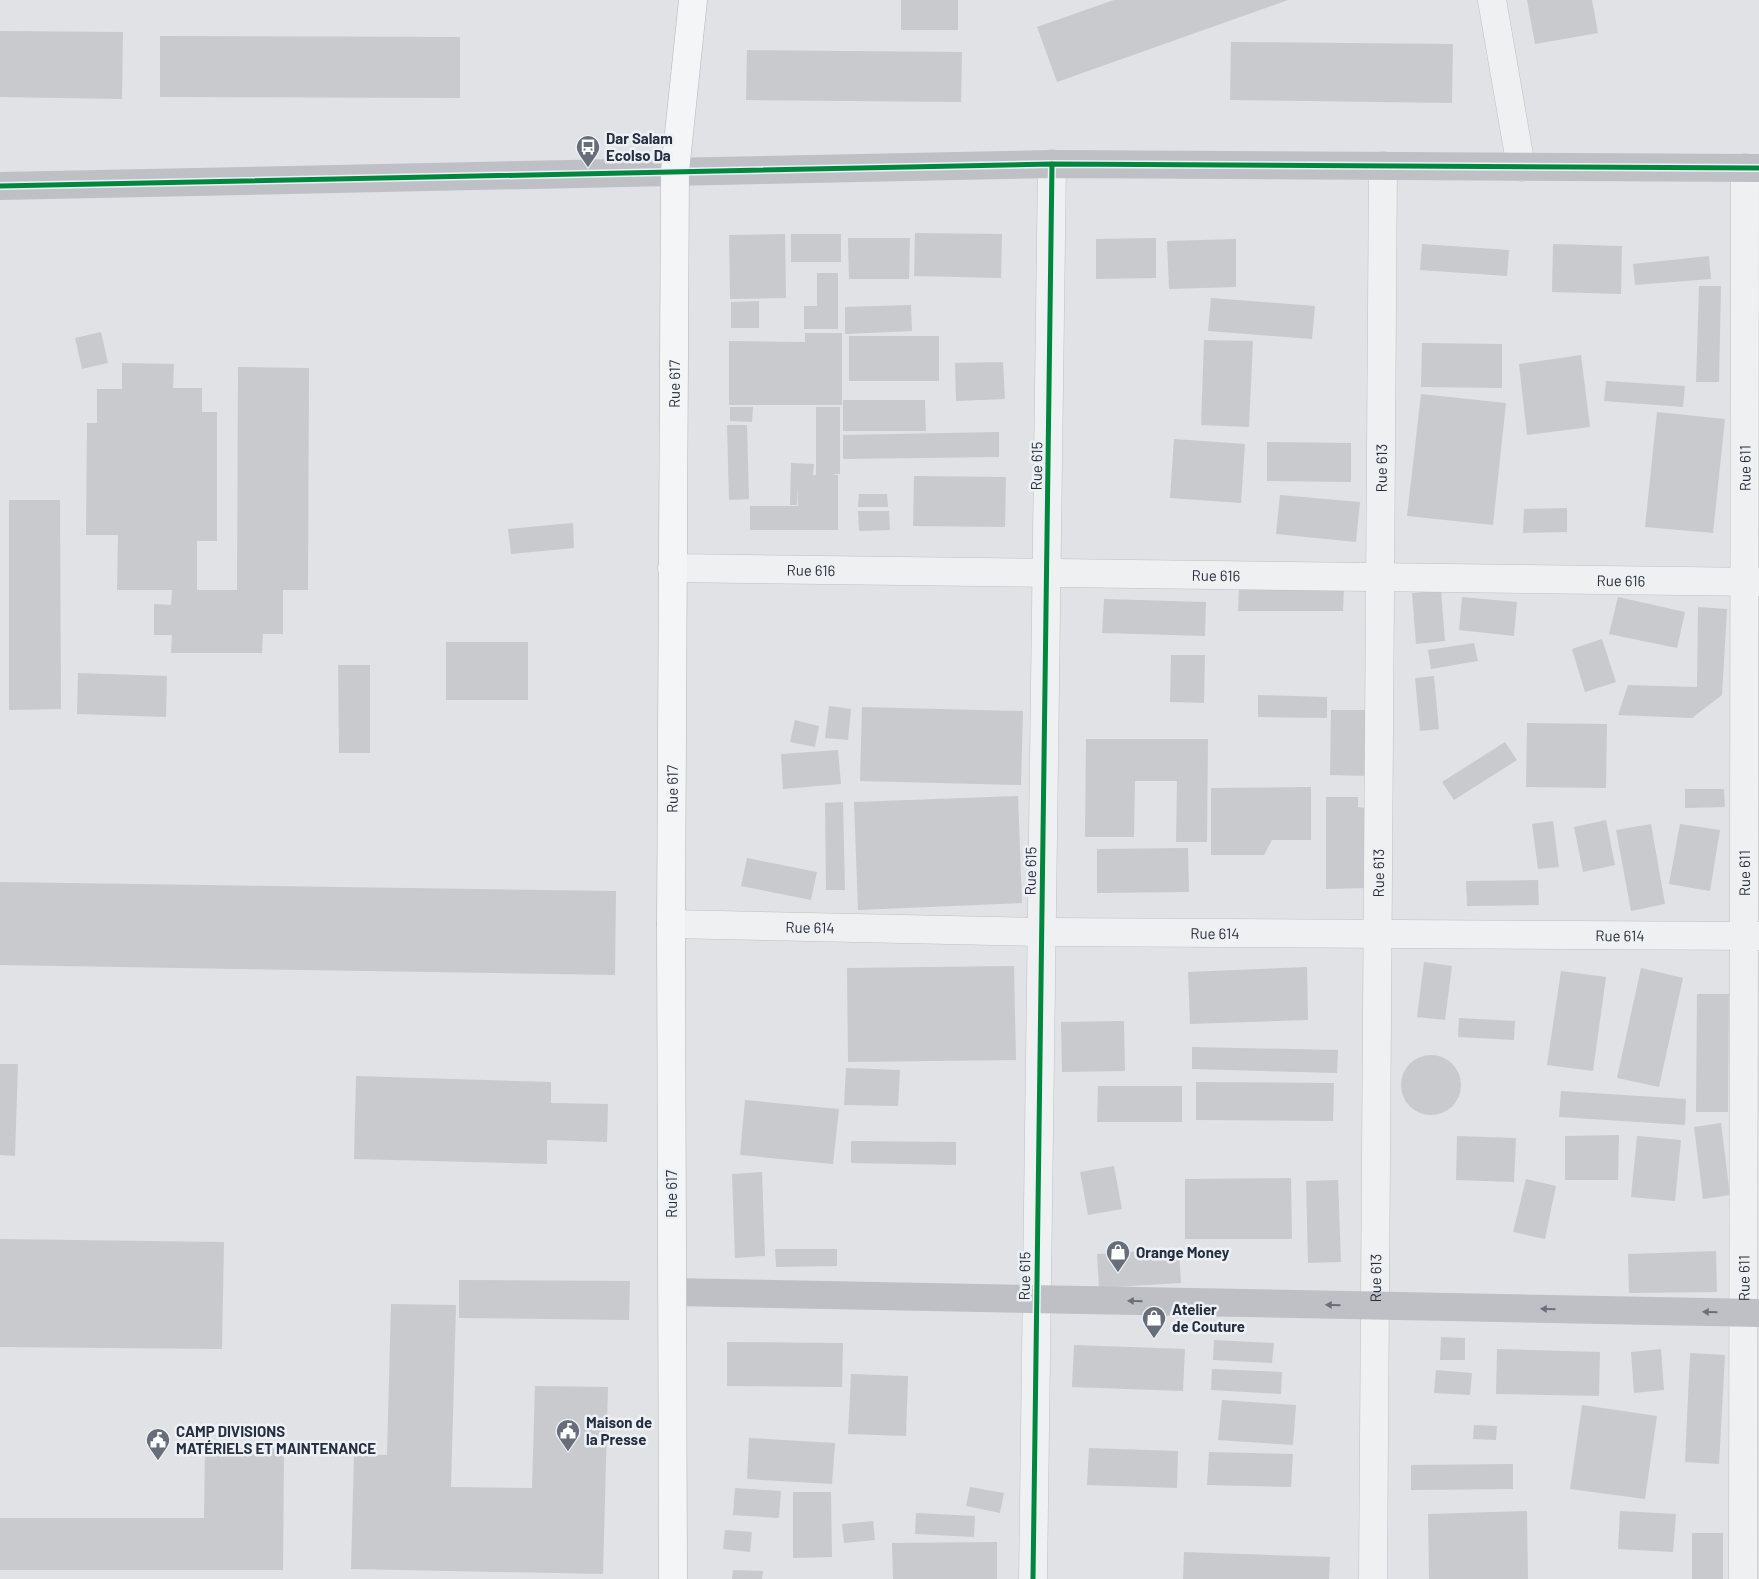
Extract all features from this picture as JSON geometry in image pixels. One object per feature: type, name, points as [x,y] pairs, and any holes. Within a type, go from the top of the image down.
[{"type":"highway","name":"Rue 617","points":[[673,1579],[671,924],[675,172],[693,0]]},
{"type":"street","points":[[1492,0],[1521,167]]},
{"type":"street","points":[[0,186],[1052,164],[1752,168]]},
{"type":"street","name":"Rue 615","points":[[1033,1579],[1052,164]]},
{"type":"street","name":"Rue 613","points":[[1374,1579],[1384,166]]},
{"type":"street","name":"Rue 611","points":[[1743,1579],[1751,1312],[1752,168]]},
{"type":"street","name":"Rue 616","points":[[672,568],[1752,582]]},
{"type":"street","name":"Rue 614","points":[[671,924],[1042,932],[1751,936]]},
{"type":"street","points":[[672,1292],[1751,1312]]},
{"type":"building","points":[[901,0],[958,0],[958,30],[901,30]]},
{"type":"building","points":[[1114,0],[1288,0],[1057,82],[1037,27]]},
{"type":"building","points":[[1527,0],[1592,0],[1598,33],[1535,44]]},
{"type":"building","points":[[0,31],[123,32],[122,99],[0,97]]},
{"type":"building","points":[[160,36],[460,37],[460,98],[160,97]]},
{"type":"building","points":[[1231,42],[1453,44],[1452,103],[1230,100]]},
{"type":"building","points":[[747,50],[962,52],[961,102],[746,100]]},
{"type":"building","points":[[915,233],[1002,234],[1001,278],[914,276]]},
{"type":"building","points":[[785,234],[786,298],[730,299],[729,235]]},
{"type":"building","points":[[791,234],[841,234],[841,262],[791,262]]},
{"type":"building","points":[[848,238],[910,238],[909,279],[849,279]]},
{"type":"building","points":[[1156,238],[1156,278],[1096,279],[1096,239]]},
{"type":"building","points":[[1236,239],[1236,287],[1169,289],[1167,241]]},
{"type":"building","points":[[1422,244],[1509,250],[1507,276],[1420,270]]},
{"type":"building","points":[[1553,244],[1622,246],[1621,294],[1552,292]]},
{"type":"building","points":[[1709,256],[1711,279],[1635,285],[1633,264]]},
{"type":"building","points":[[817,273],[838,273],[838,329],[804,329],[804,306],[817,306]]},
{"type":"building","points":[[1699,286],[1721,286],[1719,382],[1696,382]]},
{"type":"building","points":[[1211,298],[1315,306],[1312,339],[1208,331]]},
{"type":"building","points":[[759,301],[759,328],[731,328],[731,302]]},
{"type":"building","points":[[911,305],[912,331],[845,334],[845,307]]},
{"type":"building","points":[[101,332],[108,363],[82,369],[75,338]]},
{"type":"building","points":[[805,333],[842,333],[842,405],[729,405],[729,341],[805,342]]},
{"type":"building","points":[[849,336],[939,336],[939,381],[849,381]]},
{"type":"building","points":[[1204,340],[1253,341],[1249,427],[1201,425]]},
{"type":"building","points":[[1422,343],[1502,344],[1502,388],[1421,387]]},
{"type":"building","points":[[1581,355],[1590,427],[1527,435],[1519,364]]},
{"type":"building","points":[[1003,362],[1005,399],[956,401],[955,363]]},
{"type":"building","points":[[122,363],[174,364],[173,388],[202,388],[202,412],[217,412],[217,541],[197,541],[197,590],[237,590],[238,367],[309,368],[308,590],[283,590],[283,634],[263,634],[262,653],[171,653],[172,635],[154,635],[154,604],[171,605],[172,590],[117,590],[118,535],[86,535],[87,423],[97,423],[97,389],[122,389]]},
{"type":"building","points":[[1606,381],[1685,386],[1683,407],[1604,401]]},
{"type":"building","points":[[1421,394],[1506,403],[1493,525],[1407,516]]},
{"type":"building","points":[[843,400],[925,400],[926,431],[843,431]]},
{"type":"building","points":[[730,407],[753,407],[752,422],[730,421]]},
{"type":"building","points":[[816,407],[840,407],[840,474],[829,474],[838,475],[838,530],[750,530],[750,506],[798,506],[798,485],[797,505],[790,505],[791,463],[814,464],[813,475],[816,475]]},
{"type":"building","points":[[1657,412],[1725,419],[1713,533],[1645,527]]},
{"type":"building","points":[[727,425],[747,425],[749,499],[729,500]]},
{"type":"building","points":[[999,432],[999,457],[843,459],[843,435]]},
{"type":"building","points":[[1174,439],[1245,444],[1241,503],[1170,498]]},
{"type":"building","points":[[1267,442],[1351,443],[1351,482],[1267,481]]},
{"type":"building","points":[[914,476],[1006,477],[1005,527],[913,526]]},
{"type":"building","points":[[859,494],[887,494],[888,507],[858,507]]},
{"type":"building","points":[[1280,495],[1360,502],[1356,542],[1276,534]]},
{"type":"building","points":[[9,500],[60,500],[61,709],[9,710]]},
{"type":"building","points":[[1567,508],[1567,532],[1523,533],[1524,509]]},
{"type":"building","points":[[858,511],[889,511],[890,530],[859,531]]},
{"type":"building","points":[[573,523],[574,548],[511,554],[508,529]]},
{"type":"building","points":[[1239,587],[1344,587],[1343,611],[1238,611]]},
{"type":"building","points":[[1441,591],[1445,641],[1416,644],[1412,593]]},
{"type":"building","points":[[1462,597],[1517,602],[1514,636],[1459,630]]},
{"type":"building","points":[[1618,597],[1685,612],[1677,648],[1609,634]]},
{"type":"building","points":[[1104,599],[1206,602],[1205,636],[1102,633]]},
{"type":"building","points":[[1698,607],[1727,609],[1722,695],[1692,718],[1618,715],[1628,685],[1697,687]]},
{"type":"building","points":[[1602,639],[1616,682],[1585,692],[1572,649]]},
{"type":"building","points":[[446,642],[528,642],[528,700],[446,700]]},
{"type":"building","points":[[1474,643],[1478,661],[1431,669],[1428,650]]},
{"type":"building","points":[[1171,655],[1205,655],[1204,703],[1170,702]]},
{"type":"building","points":[[338,665],[370,665],[370,753],[339,753]]},
{"type":"building","points":[[78,673],[167,676],[166,717],[77,714]]},
{"type":"building","points":[[1434,676],[1439,729],[1420,731],[1415,678]]},
{"type":"building","points":[[1258,695],[1327,697],[1327,718],[1258,717]]},
{"type":"building","points":[[829,706],[851,709],[848,740],[825,738]]},
{"type":"building","points":[[862,707],[1023,711],[1021,785],[860,781]]},
{"type":"building","points":[[1331,710],[1370,710],[1368,776],[1330,775]]},
{"type":"building","points":[[795,720],[819,726],[815,747],[790,742]]},
{"type":"building","points":[[1527,723],[1607,724],[1606,788],[1526,787]]},
{"type":"building","points":[[1086,739],[1208,739],[1207,842],[1176,842],[1177,781],[1135,781],[1134,837],[1085,837]]},
{"type":"building","points":[[1505,742],[1517,760],[1454,800],[1442,782]]},
{"type":"building","points":[[838,750],[841,784],[783,789],[781,754]]},
{"type":"building","points":[[1311,787],[1311,840],[1272,840],[1264,855],[1211,855],[1211,788]]},
{"type":"building","points":[[1685,789],[1724,789],[1725,807],[1685,808]]},
{"type":"building","points":[[1018,796],[1022,903],[858,910],[854,802]]},
{"type":"building","points":[[1326,797],[1358,797],[1358,807],[1367,808],[1367,888],[1326,889]]},
{"type":"building","points":[[843,802],[845,890],[826,890],[825,803]]},
{"type":"building","points":[[1606,820],[1615,865],[1583,872],[1574,827]]},
{"type":"building","points":[[1553,821],[1559,867],[1538,869],[1532,824]]},
{"type":"building","points":[[1651,824],[1665,904],[1631,911],[1616,830]]},
{"type":"building","points":[[1680,824],[1720,830],[1710,891],[1669,884]]},
{"type":"building","points":[[1188,848],[1189,892],[1097,893],[1097,849]]},
{"type":"building","points":[[747,858],[817,872],[811,900],[741,886]]},
{"type":"building","points":[[1538,880],[1539,905],[1467,906],[1466,881]]},
{"type":"building","points":[[0,882],[616,891],[615,975],[0,965]]},
{"type":"building","points":[[1424,962],[1452,966],[1445,1020],[1417,1017]]},
{"type":"building","points":[[1014,966],[1016,1060],[848,1062],[847,968]]},
{"type":"building","points":[[1307,967],[1308,1020],[1190,1024],[1188,972]]},
{"type":"building","points":[[1641,968],[1683,978],[1659,1087],[1617,1078]]},
{"type":"building","points":[[1561,971],[1606,977],[1593,1071],[1547,1065]]},
{"type":"building","points":[[1697,994],[1729,994],[1728,1112],[1696,1112]]},
{"type":"building","points":[[1459,1018],[1515,1021],[1514,1040],[1458,1037]]},
{"type":"building","points":[[1124,1021],[1125,1071],[1062,1072],[1061,1022]]},
{"type":"building","points":[[1192,1047],[1338,1050],[1337,1073],[1192,1069]]},
{"type":"building","points":[[1431,1055],[1448,1060],[1456,1068],[1461,1085],[1456,1102],[1448,1110],[1431,1115],[1414,1110],[1406,1102],[1401,1085],[1406,1068],[1414,1060]]},
{"type":"building","points":[[0,1064],[18,1064],[15,1156],[0,1155]]},
{"type":"building","points":[[846,1068],[900,1070],[898,1106],[844,1105]]},
{"type":"building","points":[[356,1076],[551,1082],[551,1103],[608,1104],[607,1142],[547,1140],[547,1164],[354,1159]]},
{"type":"building","points":[[1196,1082],[1334,1083],[1333,1121],[1196,1120]]},
{"type":"building","points":[[1098,1086],[1182,1086],[1182,1122],[1097,1122]]},
{"type":"building","points":[[1561,1091],[1686,1099],[1685,1125],[1559,1117]]},
{"type":"building","points":[[745,1100],[839,1109],[833,1164],[740,1155]]},
{"type":"building","points":[[1721,1123],[1730,1195],[1703,1199],[1694,1127]]},
{"type":"building","points":[[1619,1135],[1618,1180],[1565,1180],[1565,1136]]},
{"type":"building","points":[[1457,1136],[1516,1138],[1514,1182],[1456,1180]]},
{"type":"building","points":[[1637,1136],[1681,1140],[1675,1201],[1631,1197]]},
{"type":"building","points":[[851,1141],[956,1142],[956,1165],[851,1163]]},
{"type":"building","points":[[1114,1166],[1122,1209],[1088,1215],[1080,1172]]},
{"type":"building","points":[[762,1172],[765,1256],[735,1258],[732,1174]]},
{"type":"building","points":[[1291,1178],[1292,1239],[1185,1239],[1185,1179]]},
{"type":"building","points":[[1526,1179],[1556,1186],[1545,1239],[1513,1232]]},
{"type":"building","points":[[1338,1180],[1341,1262],[1308,1263],[1306,1181]]},
{"type":"building","points":[[0,1239],[224,1242],[222,1349],[0,1347]]},
{"type":"building","points":[[775,1249],[837,1249],[837,1266],[776,1267]]},
{"type":"building","points":[[1179,1249],[1181,1283],[1099,1288],[1097,1254]]},
{"type":"building","points":[[1716,1251],[1717,1292],[1629,1293],[1628,1254]]},
{"type":"building","points":[[459,1280],[630,1281],[629,1320],[459,1318]]},
{"type":"building","points":[[391,1304],[456,1305],[451,1487],[532,1488],[535,1386],[608,1387],[603,1574],[351,1569],[354,1454],[387,1455]]},
{"type":"building","points":[[1441,1337],[1465,1338],[1465,1360],[1440,1360]]},
{"type":"building","points":[[1214,1340],[1274,1343],[1272,1363],[1213,1360]]},
{"type":"building","points":[[727,1342],[843,1343],[842,1387],[727,1386]]},
{"type":"building","points":[[1074,1345],[1185,1349],[1183,1391],[1072,1387]]},
{"type":"building","points":[[1497,1349],[1600,1352],[1599,1396],[1496,1394]]},
{"type":"building","points":[[1661,1349],[1664,1390],[1634,1393],[1631,1352]]},
{"type":"building","points":[[1690,1353],[1725,1355],[1719,1464],[1685,1462]]},
{"type":"building","points":[[1212,1369],[1282,1372],[1281,1394],[1211,1390]]},
{"type":"building","points":[[1436,1370],[1472,1373],[1470,1395],[1434,1393]]},
{"type":"building","points":[[851,1374],[908,1376],[906,1436],[848,1434]]},
{"type":"building","points":[[1222,1400],[1296,1405],[1293,1445],[1218,1440]]},
{"type":"building","points":[[1582,1405],[1657,1416],[1645,1499],[1570,1489]]},
{"type":"building","points":[[1474,1425],[1497,1426],[1496,1440],[1473,1439]]},
{"type":"building","points":[[749,1438],[835,1443],[832,1484],[747,1479]]},
{"type":"building","points":[[284,1448],[283,1570],[0,1570],[0,1518],[204,1518],[205,1449]]},
{"type":"building","points":[[1089,1448],[1178,1451],[1177,1488],[1087,1485]]},
{"type":"building","points":[[1209,1452],[1293,1454],[1291,1487],[1207,1485]]},
{"type":"building","points":[[1513,1464],[1513,1489],[1411,1490],[1411,1465]]},
{"type":"building","points":[[970,1487],[1004,1493],[1000,1513],[966,1506]]},
{"type":"building","points":[[735,1488],[781,1491],[779,1518],[733,1515]]},
{"type":"building","points":[[793,1492],[831,1492],[832,1557],[793,1558]]},
{"type":"building","points":[[1527,1511],[1528,1579],[1429,1579],[1428,1514]]},
{"type":"building","points":[[1620,1511],[1676,1514],[1673,1552],[1618,1549]]},
{"type":"building","points":[[916,1513],[975,1516],[974,1537],[915,1534]]},
{"type":"building","points":[[873,1521],[875,1540],[844,1543],[842,1524]]},
{"type":"building","points":[[725,1530],[752,1532],[750,1552],[723,1549]]},
{"type":"building","points":[[1692,1533],[1723,1533],[1723,1579],[1692,1579]]},
{"type":"building","points":[[997,1542],[997,1579],[893,1579],[892,1543]]},
{"type":"building","points":[[1184,1552],[1330,1557],[1329,1579],[1183,1579]]},
{"type":"building","points":[[733,1570],[763,1571],[762,1579],[732,1579]]},
{"type":"cycle path","points":[[0,186],[1052,164],[1759,168]]},
{"type":"cycle path","points":[[1033,1579],[1052,164]]},
{"type":"place","name":"Dar Salam Ecolso Da","points":[[588,168]]},
{"type":"place","name":"Orange Money","points":[[1118,1273]]},
{"type":"place","name":"Atelier de Couture","points":[[1154,1339]]},
{"type":"place","name":"Maison de la Presse","points":[[568,1452]]},
{"type":"place","name":"CAMP DIVISIONS MATÉRIELS ET MAINTENANCE","points":[[158,1461]]}]
